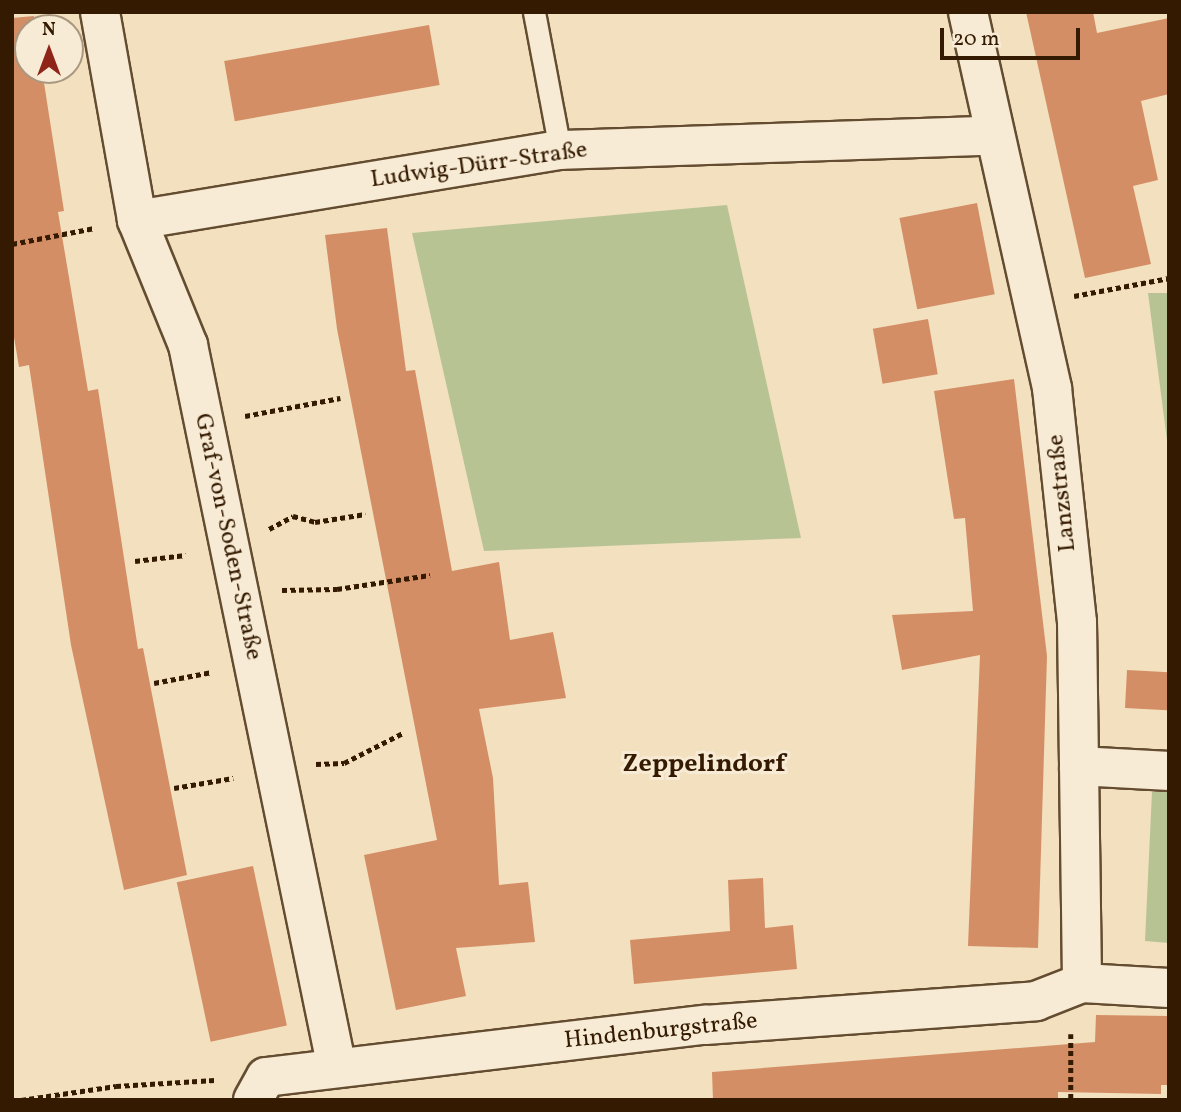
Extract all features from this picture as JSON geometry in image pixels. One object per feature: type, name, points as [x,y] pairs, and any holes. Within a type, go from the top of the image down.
[{"type":"street","name":"Graf-von-Soden-Straße","points":[[100,12],[137,220],[186,338],[337,1068]]},
{"type":"street","name":"Lanzstraße","points":[[968,12],[992,136],[1035,303],[1052,388],[1077,622],[1082,983]]},
{"type":"street","name":"Ludwig-Dürr-Straße","points":[[137,220],[560,150],[992,136]]},
{"type":"street","points":[[1079,766],[1169,771]]},
{"type":"street","points":[[1082,983],[1169,988]]},
{"type":"street","name":"Hindenburgstraße","points":[[259,1088],[337,1068],[705,1026],[1036,1000],[1082,983]]},
{"type":"lane","points":[[534,12],[560,150]]},
{"type":"path","points":[[12,244],[137,220]]},
{"type":"path","points":[[1035,303],[1169,278]]},
{"type":"path","points":[[204,424],[340,398]]},
{"type":"path","points":[[135,561],[228,542],[269,529],[293,516],[315,523],[365,514]]},
{"type":"path","points":[[238,590],[337,589],[430,575]]},
{"type":"path","points":[[155,683],[253,664]]},
{"type":"path","points":[[1071,1100],[1070,1023],[1082,983]]},
{"type":"path","points":[[21,1100],[116,1086],[259,1088]]},
{"type":"green space","points":[[727,205],[801,538],[484,551],[412,233]]},
{"type":"green space","points":[[1148,293],[1169,293],[1169,456]]},
{"type":"green space","points":[[1152,792],[1169,792],[1169,943],[1145,941]]},
{"type":"building","points":[[1026,12],[1093,12],[1097,33],[1169,18],[1169,94],[1141,101],[1158,180],[1133,186],[1151,264],[1085,278]]},
{"type":"building","points":[[12,18],[14,84],[44,84],[64,211],[58,212],[88,391],[98,389],[138,649],[143,648],[187,875],[124,890],[71,645],[29,365],[19,367],[12,325]]},
{"type":"building","points":[[429,25],[440,85],[235,121],[224,61]]},
{"type":"building","points":[[977,203],[995,294],[917,309],[899,218]]},
{"type":"building","points":[[387,228],[406,371],[415,370],[452,571],[499,562],[510,640],[553,632],[566,698],[479,709],[493,778],[499,885],[528,882],[535,942],[456,948],[466,996],[396,1010],[364,855],[437,840],[337,329],[325,235]]},
{"type":"building","points":[[928,319],[938,374],[883,384],[873,329]]},
{"type":"building","points":[[1014,379],[1047,656],[1038,948],[968,946],[980,655],[902,670],[892,615],[973,611],[965,518],[954,519],[934,391]]},
{"type":"building","points":[[1127,670],[1169,672],[1167,710],[1125,708]]},
{"type":"building","points":[[253,866],[287,1025],[211,1042],[177,882]]},
{"type":"building","points":[[763,878],[765,928],[793,925],[797,969],[634,984],[630,940],[730,931],[728,880]]},
{"type":"building","points":[[1096,1015],[1169,1016],[1169,1085],[1161,1085],[1161,1094],[1058,1092],[1058,1100],[713,1100],[712,1072],[1095,1042]]},
{"type":"district","name":"Zeppelindorf","points":[[704,765]]}]
